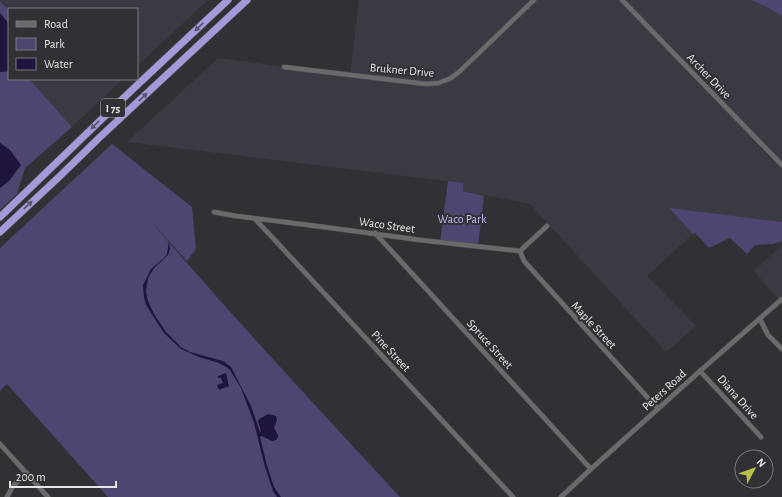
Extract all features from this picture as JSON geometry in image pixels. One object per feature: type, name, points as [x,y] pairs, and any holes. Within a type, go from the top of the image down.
[{"type":"highway","name":"I 75","points":[[0,217],[133,88],[228,0]]},
{"type":"highway","name":"I 75","points":[[0,232],[247,0]]},
{"type":"street","name":"Brukner Drive","points":[[284,67],[426,84],[439,83],[451,78],[468,64],[534,0]]},
{"type":"street","name":"Archer Drive","points":[[622,0],[782,165]]},
{"type":"street","name":"Waco Street","points":[[214,212],[420,240],[520,251]]},
{"type":"street","name":"Pine Street","points":[[255,218],[513,497]]},
{"type":"street","points":[[520,251],[547,226]]},
{"type":"street","name":"Spruce Street","points":[[375,233],[591,469]]},
{"type":"street","name":"Maple Street","points":[[520,251],[524,261],[658,409]]},
{"type":"street","name":"Peters Road","points":[[561,497],[782,299]]},
{"type":"street","points":[[760,319],[768,335],[782,349]]},
{"type":"street","name":"Diana Drive","points":[[700,371],[761,437]]},
{"type":"street","points":[[0,444],[48,497]]},
{"type":"street","points":[[7,497],[13,486],[27,473]]},
{"type":"shaded area","points":[[0,0],[208,0],[138,65],[138,8],[8,9]]},
{"type":"shaded area","points":[[359,0],[750,0],[765,6],[782,16],[782,222],[670,209],[693,234],[647,276],[696,326],[666,352],[530,204],[463,191],[463,183],[127,142],[218,58],[350,75]]},
{"type":"shaded area","points":[[30,80],[122,80],[72,127]]},
{"type":"shaded area","points":[[782,245],[782,299],[780,301],[754,271]]},
{"type":"green space","points":[[750,0],[782,0],[782,16],[765,6]]},
{"type":"green space","points":[[0,1],[8,9],[8,23],[0,13]]},
{"type":"green space","points":[[8,71],[8,80],[30,80],[72,127],[25,168],[17,194],[0,210],[0,188],[9,181],[10,150],[0,143],[0,72]]},
{"type":"green space","points":[[112,144],[192,207],[196,249],[187,261],[149,219],[305,394],[400,497],[108,497],[7,384],[0,391],[0,248]]},
{"type":"green space","name":"Waco Park","points":[[448,181],[463,183],[463,191],[484,196],[478,246],[440,242]]},
{"type":"green space","points":[[669,208],[782,222],[782,241],[773,244],[755,245],[747,254],[730,238],[709,248],[695,233],[693,234]]},
{"type":"water","points":[[0,13],[8,23],[8,71],[0,72]]},
{"type":"water","points":[[0,143],[10,150],[21,165],[9,181],[0,188]]},
{"type":"water","points":[[169,241],[170,249],[168,255],[154,268],[148,278],[146,292],[148,301],[154,314],[166,332],[181,347],[190,352],[223,361],[231,367],[251,406],[260,432],[258,421],[260,418],[268,414],[276,416],[277,420],[274,428],[278,437],[276,440],[272,441],[262,436],[260,437],[274,487],[281,497],[277,497],[273,491],[265,467],[254,423],[241,388],[230,370],[219,363],[199,357],[181,349],[164,333],[146,305],[143,285],[151,269],[167,254]]},
{"type":"water","points":[[226,373],[229,386],[219,390],[217,385],[223,383],[221,378],[218,378],[218,376]]}]
